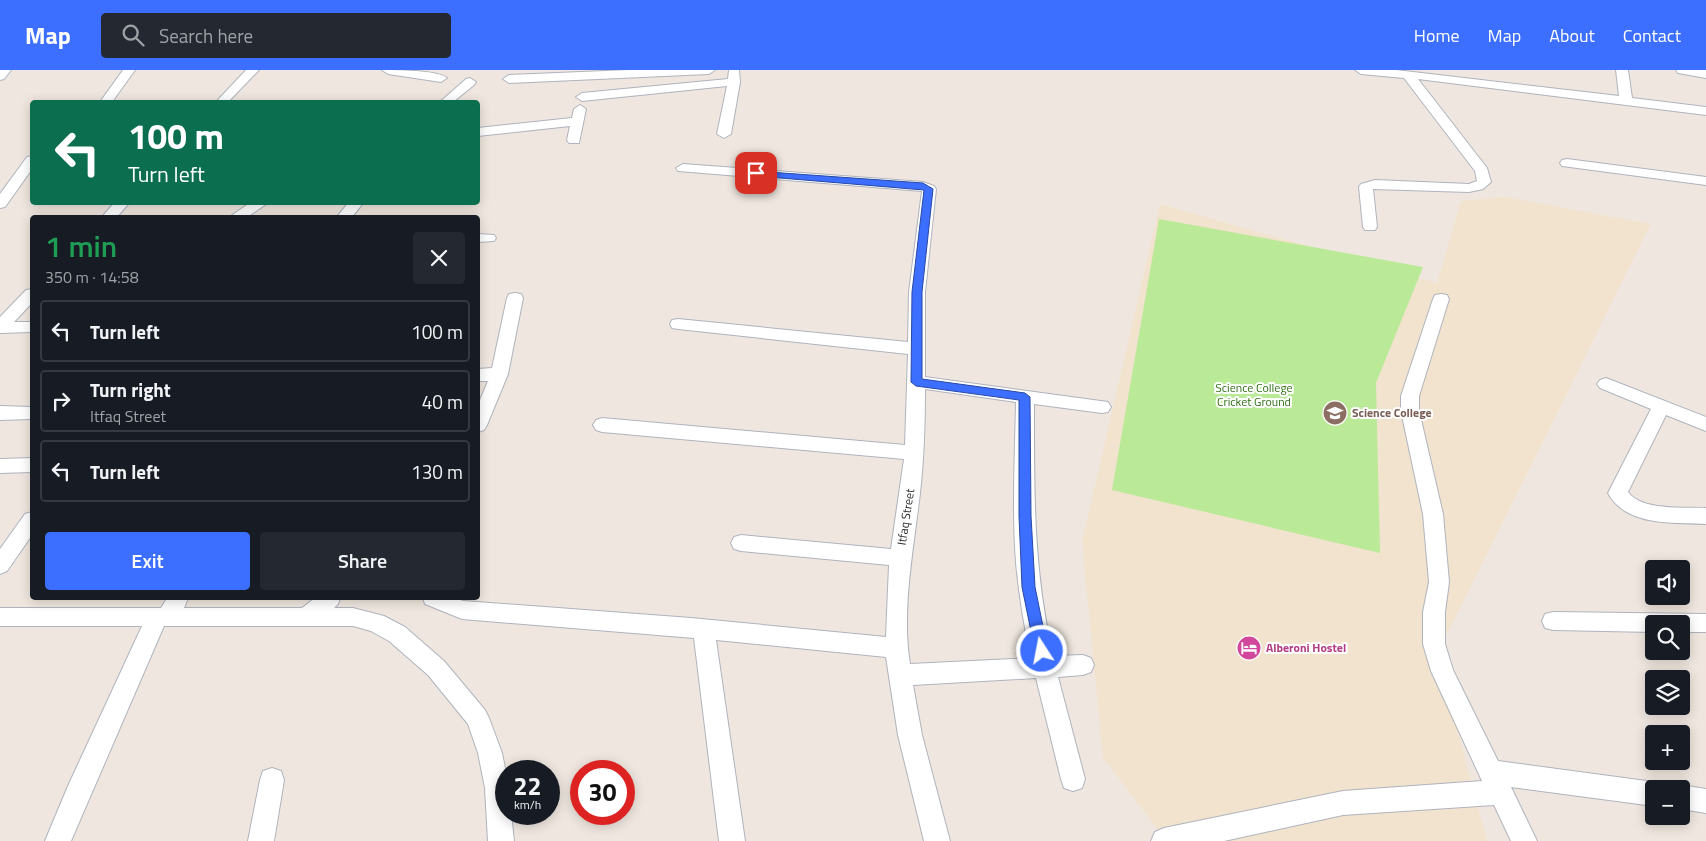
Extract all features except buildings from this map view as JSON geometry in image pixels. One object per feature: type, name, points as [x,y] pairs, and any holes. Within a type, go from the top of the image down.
[{"type":"street","points":[[0,76],[5,70]]},
{"type":"street","points":[[107,100],[129,70]]},
{"type":"street","points":[[229,100],[253,70]]},
{"type":"street","points":[[388,70],[441,78]]},
{"type":"street","points":[[509,80],[709,70]]},
{"type":"street","points":[[1361,70],[1487,83],[1706,111]]},
{"type":"street","points":[[1622,70],[1626,100]]},
{"type":"street","points":[[1682,70],[1706,74]]},
{"type":"street","points":[[574,140],[585,76]]},
{"type":"street","points":[[582,97],[734,76],[724,134]]},
{"type":"street","points":[[1370,227],[1366,187],[1369,185],[1469,188],[1484,182],[1482,171],[1409,76]]},
{"type":"street","points":[[448,100],[470,82]]},
{"type":"street","points":[[480,132],[578,121]]},
{"type":"street","points":[[1,201],[30,163]]},
{"type":"street","points":[[1567,163],[1706,181]]},
{"type":"street","points":[[682,168],[923,186],[929,189]]},
{"type":"street","name":"Itfaq Street","points":[[929,189],[917,292],[914,453],[900,558],[896,648],[910,735],[931,840]]},
{"type":"street","points":[[111,215],[120,205]]},
{"type":"street","points":[[240,215],[257,205]]},
{"type":"street","points":[[345,215],[354,205]]},
{"type":"street","points":[[0,327],[30,296]]},
{"type":"street","points":[[480,419],[499,374],[514,298]]},
{"type":"street","points":[[1441,299],[1410,396],[1410,411],[1433,514],[1439,582],[1434,612],[1434,644],[1442,671],[1524,841]]},
{"type":"street","points":[[678,324],[917,349]]},
{"type":"street","points":[[0,327],[30,327]]},
{"type":"street","points":[[480,375],[499,374]]},
{"type":"street","points":[[916,382],[1102,407]]},
{"type":"street","points":[[1606,384],[1706,424]]},
{"type":"street","points":[[1025,397],[1025,516],[1029,587],[1045,667],[1073,779]]},
{"type":"street","points":[[1661,406],[1618,493],[1624,503],[1647,512],[1706,516]]},
{"type":"street","points":[[0,414],[30,413]]},
{"type":"street","points":[[602,425],[914,453]]},
{"type":"street","points":[[0,466],[30,465]]},
{"type":"street","points":[[0,565],[30,523]]},
{"type":"street","points":[[742,543],[900,558]]},
{"type":"street","points":[[308,616],[328,600]]},
{"type":"street","points":[[438,600],[462,610],[896,648]]},
{"type":"street","points":[[58,841],[76,795],[168,610]]},
{"type":"street","points":[[0,617],[168,610],[353,617],[376,623],[397,634],[436,668],[477,718],[490,754],[497,788],[501,841]]},
{"type":"street","points":[[1553,621],[1706,624]]},
{"type":"street","points":[[704,630],[732,841]]},
{"type":"street","points":[[900,675],[1083,665]]},
{"type":"street","points":[[260,841],[272,780]]},
{"type":"street","points":[[1164,841],[1343,803],[1497,782],[1645,793]]},
{"type":"street","points":[[1690,798],[1706,801]]},
{"type":"shaded area","name":"Science College","points":[[1505,197],[1651,224],[1437,654],[1487,841],[1167,841],[1103,758],[1082,542],[1160,204],[1437,283],[1461,201]]},
{"type":"green space","name":"Science College Cricket Ground","points":[[1159,219],[1423,267],[1376,383],[1380,553],[1112,490]]},
{"type":"place","name":"Science College","points":[[1335,413]]},
{"type":"place","name":"Alberoni Hostel","points":[[1249,648]]},
{"type":"route","points":[[756,173],[923,186],[929,189],[917,292],[916,382],[1025,397],[1025,516],[1029,587],[1042,651]]}]
